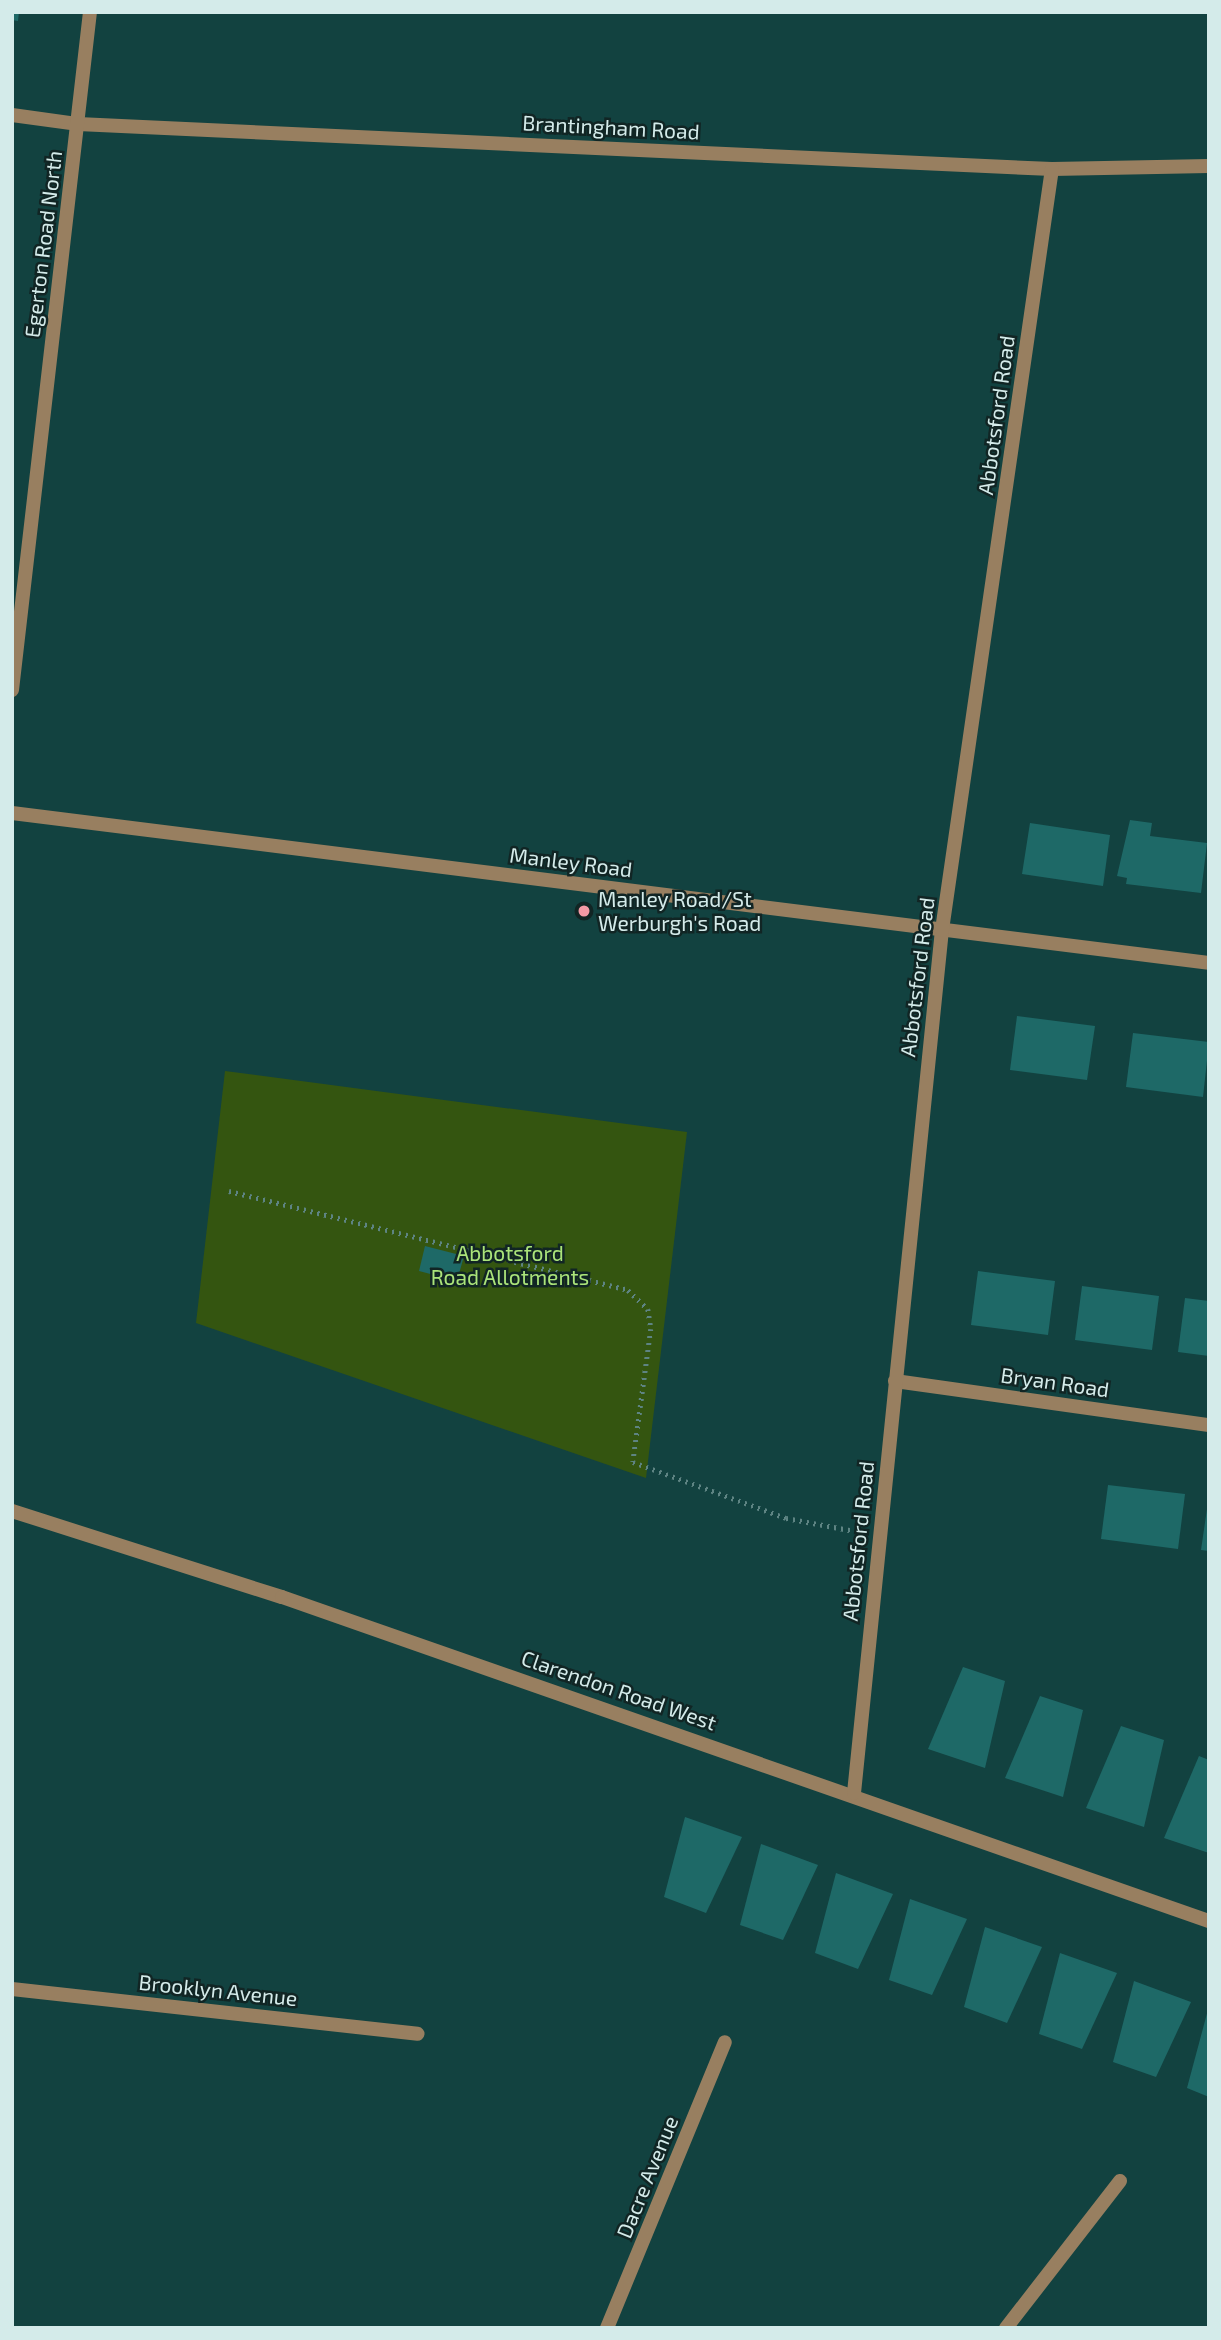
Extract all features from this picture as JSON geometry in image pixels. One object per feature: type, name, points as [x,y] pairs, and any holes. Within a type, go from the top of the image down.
[{"type":"street","name":"Egerton Road North","points":[[12,690],[90,12]]},
{"type":"street","name":"Brantingham Road","points":[[12,115],[78,124],[1052,169],[1209,166]]},
{"type":"street","name":"Abbotsford Road","points":[[854,1793],[942,930],[1052,169]]},
{"type":"street","name":"Manley Road","points":[[12,813],[1209,964]]},
{"type":"street","name":"Bryan Road","points":[[895,1381],[1209,1424]]},
{"type":"street","name":"Clarendon Road West","points":[[12,1511],[854,1793],[1209,1920]]},
{"type":"street","name":"Brooklyn Avenue","points":[[12,1989],[418,2034]]},
{"type":"street","name":"Dacre Avenue","points":[[607,2328],[725,2042]]},
{"type":"street","points":[[1006,2328],[1120,2181]]},
{"type":"path","points":[[229,1191],[628,1290],[648,1309],[651,1329],[633,1462],[786,1518],[880,1534]]},
{"type":"green space","name":"Abbotsford Road Allotments","points":[[225,1071],[687,1132],[646,1478],[196,1323]]},
{"type":"building","points":[[12,12],[19,12],[18,21],[12,20]]},
{"type":"building","points":[[1130,820],[1152,823],[1150,836],[1207,843],[1201,893],[1126,884],[1127,878],[1117,876]]},
{"type":"building","points":[[1030,823],[1110,835],[1103,886],[1022,874]]},
{"type":"building","points":[[1017,1016],[1095,1026],[1087,1080],[1010,1070]]},
{"type":"building","points":[[1133,1033],[1209,1042],[1203,1097],[1126,1087]]},
{"type":"building","points":[[425,1246],[464,1256],[457,1281],[419,1271]]},
{"type":"building","points":[[978,1271],[1055,1281],[1048,1335],[971,1325]]},
{"type":"building","points":[[1082,1286],[1159,1296],[1152,1350],[1075,1340]]},
{"type":"building","points":[[1185,1298],[1209,1301],[1209,1356],[1178,1352]]},
{"type":"building","points":[[1108,1485],[1185,1494],[1178,1549],[1101,1539]]},
{"type":"building","points":[[1209,1509],[1209,1551],[1201,1550]]},
{"type":"building","points":[[963,1667],[1005,1681],[985,1768],[928,1749]]},
{"type":"building","points":[[1040,1696],[1083,1710],[1063,1797],[1005,1778]]},
{"type":"building","points":[[1121,1726],[1164,1740],[1144,1827],[1086,1808]]},
{"type":"building","points":[[1199,1756],[1209,1760],[1209,1853],[1164,1838]]},
{"type":"building","points":[[685,1817],[742,1837],[706,1913],[664,1897]]},
{"type":"building","points":[[761,1844],[818,1865],[783,1940],[740,1925]]},
{"type":"building","points":[[836,1873],[893,1894],[858,1969],[815,1953]]},
{"type":"building","points":[[910,1899],[967,1919],[932,1995],[889,1980]]},
{"type":"building","points":[[985,1927],[1042,1947],[1007,2023],[964,2007]]},
{"type":"building","points":[[1060,1953],[1117,1973],[1082,2049],[1039,2034]]},
{"type":"building","points":[[1134,1981],[1191,2002],[1156,2077],[1113,2062]]},
{"type":"building","points":[[1209,2006],[1209,2097],[1187,2088]]},
{"type":"place","name":"Manley Road/St Werburgh's Road","points":[[584,911]]}]
